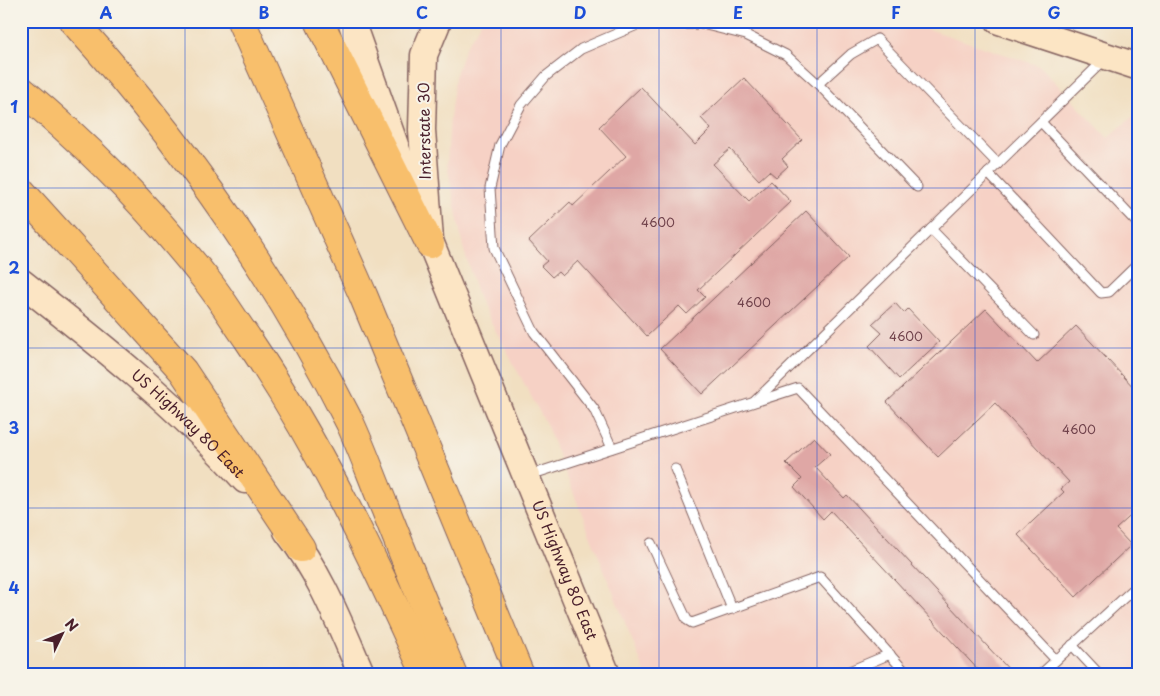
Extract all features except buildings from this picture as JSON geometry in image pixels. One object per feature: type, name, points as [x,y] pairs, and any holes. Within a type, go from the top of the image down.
[{"type":"highway","points":[[73,21],[158,121],[202,180],[275,292],[351,425],[453,675]]},
{"type":"highway","points":[[241,21],[363,295],[520,675]]},
{"type":"highway","points":[[319,21],[430,244]]},
{"type":"highway","points":[[21,90],[69,129],[138,202],[209,283],[268,370],[327,470],[380,572],[426,675]]},
{"type":"highway","points":[[21,191],[183,371],[301,548]]},
{"type":"main road","name":"US Highway 80 East","points":[[352,21],[430,244],[607,675]]},
{"type":"main road","name":"Interstate 30","points":[[430,244],[422,130],[424,55],[438,21]]},
{"type":"main road","points":[[999,21],[1139,67]]},
{"type":"main road","name":"US Highway 80 East","points":[[21,282],[123,363],[189,420],[247,481],[301,548],[327,594],[362,675]]},
{"type":"lane","points":[[612,448],[594,409],[534,332],[494,248],[490,188],[500,145],[521,105],[546,76],[581,49],[637,25],[702,24],[746,35],[786,56],[818,84],[917,187]]},
{"type":"lane","points":[[818,84],[851,54],[877,39],[998,164]]},
{"type":"lane","points":[[753,403],[1107,57]]},
{"type":"lane","points":[[1041,122],[1139,225]]},
{"type":"lane","points":[[988,173],[1101,293],[1109,292],[1139,263]]},
{"type":"lane","points":[[931,229],[1034,335]]},
{"type":"lane","points":[[526,476],[798,388],[1056,660]]},
{"type":"lane","points":[[675,469],[732,609]]},
{"type":"lane","points":[[651,543],[687,620],[692,623],[820,577],[908,675]]},
{"type":"lane","points":[[1040,675],[1139,584]]},
{"type":"lane","points":[[1072,645],[1100,675]]},
{"type":"lane","points":[[840,675],[890,654]]},
{"type":"shaded area","points":[[482,21],[904,21],[1040,66],[1108,138],[1139,111],[1139,675],[646,675],[546,424],[479,300],[463,247],[447,164],[450,118],[455,77],[465,48]]}]
